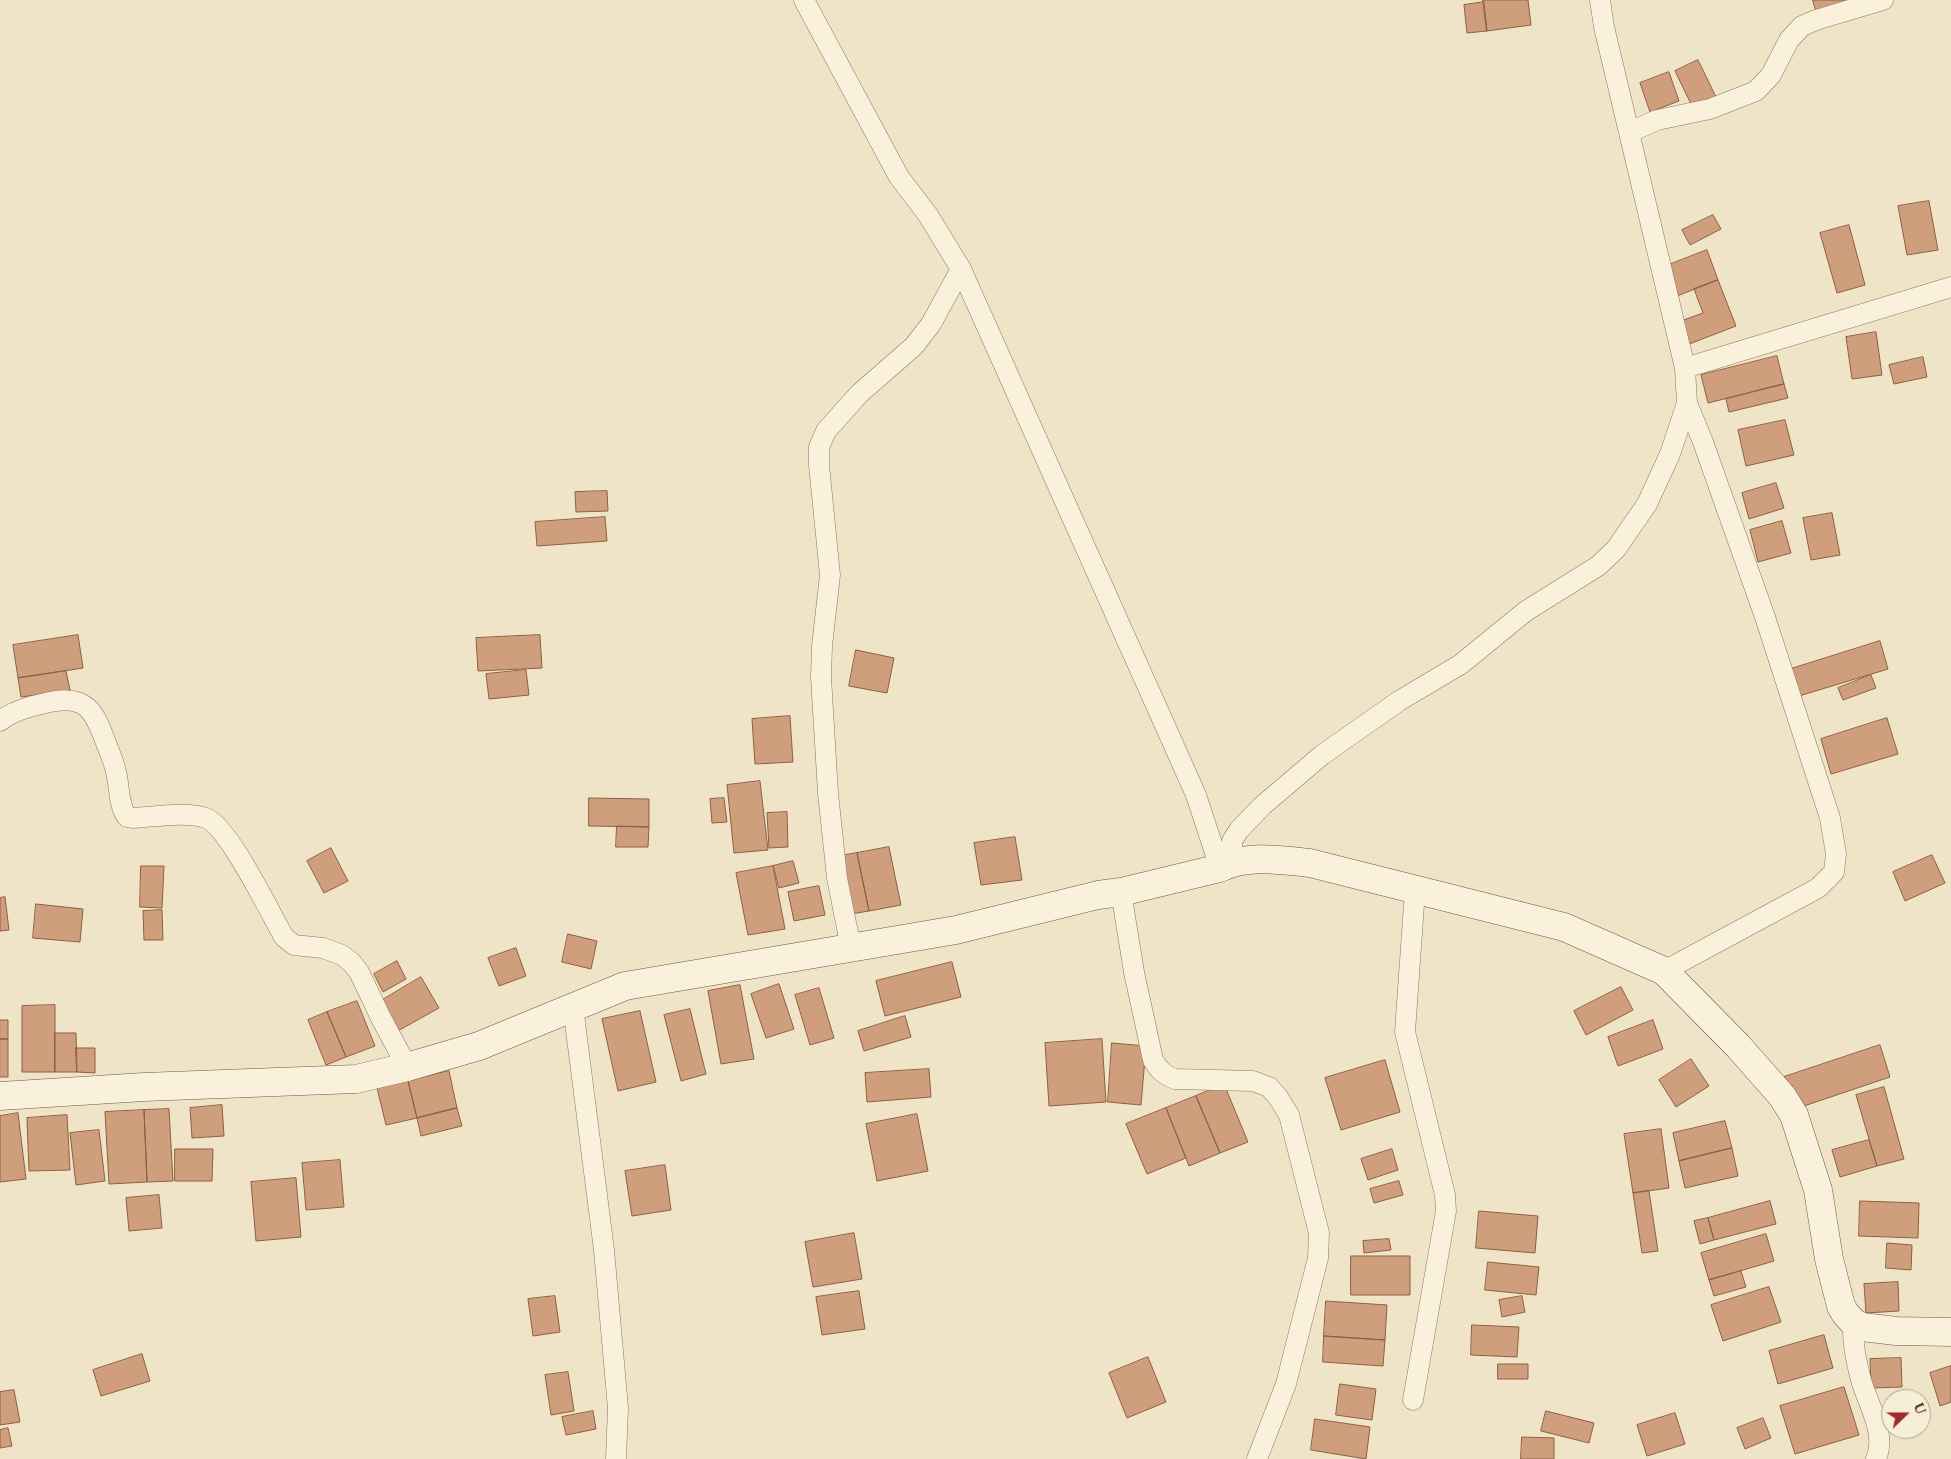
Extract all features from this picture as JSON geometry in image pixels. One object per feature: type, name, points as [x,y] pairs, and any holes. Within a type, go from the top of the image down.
[{"type":"street","points":[[804,0],[899,177],[928,215],[961,268],[1226,864]]},
{"type":"street","points":[[1600,0],[1604,27],[1685,368],[1687,403],[1703,442],[1765,617],[1830,818],[1836,854],[1834,872],[1818,888],[1664,972]]},
{"type":"street","points":[[1630,132],[1657,120],[1710,109],[1756,90],[1771,75],[1789,40],[1802,26],[1884,0]]},
{"type":"street","points":[[851,948],[837,878],[828,793],[822,646],[830,575],[819,465],[819,447],[826,432],[859,394],[914,346],[931,324],[961,268]]},
{"type":"street","points":[[1685,368],[1951,287]]},
{"type":"street","points":[[1226,864],[1232,841],[1239,830],[1262,806],[1322,754],[1399,700],[1461,664],[1526,610],[1598,566],[1616,550],[1647,504],[1670,454],[1687,403]]},
{"type":"street","points":[[0,721],[9,714],[64,699],[77,701],[87,706],[98,720],[116,772],[122,809],[128,816],[132,818],[192,815],[207,818],[219,828],[232,845],[284,937],[294,945],[323,948],[342,955],[359,972],[380,1018],[407,1067]]},
{"type":"street","points":[[0,1096],[144,1086],[356,1079],[407,1067],[479,1046],[625,986],[956,930],[1098,895],[1121,892],[1226,864],[1276,859],[1310,863],[1564,926],[1664,972],[1738,1046],[1782,1096],[1794,1115],[1818,1190],[1829,1260],[1841,1306],[1853,1322],[1862,1327],[1896,1331],[1951,1332]]},
{"type":"street","points":[[1413,1400],[1446,1211],[1446,1195],[1405,1032],[1415,890]]},
{"type":"street","points":[[1121,892],[1134,972],[1153,1060],[1159,1070],[1166,1075],[1176,1078],[1254,1081],[1269,1087],[1278,1097],[1289,1115],[1319,1233],[1318,1258],[1286,1384],[1257,1459]]},
{"type":"street","points":[[573,1007],[604,1250],[618,1408],[616,1459]]},
{"type":"street","points":[[1853,1322],[1852,1341],[1861,1381],[1878,1430],[1880,1446],[1876,1459]]},
{"type":"building","points":[[1483,0],[1528,0],[1531,25],[1487,31]]},
{"type":"building","points":[[1813,0],[1861,0],[1817,14]]},
{"type":"building","points":[[1484,2],[1487,31],[1467,33],[1464,5]]},
{"type":"building","points":[[1698,60],[1716,97],[1693,108],[1675,71]]},
{"type":"building","points":[[1669,72],[1679,101],[1650,112],[1640,83]]},
{"type":"building","points":[[1929,201],[1938,250],[1907,255],[1898,206]]},
{"type":"building","points":[[1713,215],[1721,229],[1690,245],[1682,230]]},
{"type":"building","points":[[1849,225],[1865,285],[1837,293],[1820,233]]},
{"type":"building","points":[[1707,250],[1718,280],[1677,296],[1666,266]]},
{"type":"building","points":[[1718,280],[1736,326],[1684,346],[1675,323],[1703,313],[1694,289]]},
{"type":"building","points":[[1876,332],[1882,375],[1852,379],[1846,337]]},
{"type":"building","points":[[1777,356],[1784,384],[1708,403],[1701,375]]},
{"type":"building","points":[[1923,357],[1927,377],[1894,384],[1889,365]]},
{"type":"building","points":[[1784,384],[1788,398],[1729,412],[1726,399]]},
{"type":"building","points":[[1785,420],[1794,455],[1746,466],[1738,430]]},
{"type":"building","points":[[1776,483],[1784,508],[1749,519],[1742,493]]},
{"type":"building","points":[[607,491],[608,511],[576,512],[575,492]]},
{"type":"building","points":[[1832,513],[1840,555],[1811,560],[1803,518]]},
{"type":"building","points":[[605,517],[607,541],[537,546],[535,522]]},
{"type":"building","points":[[1782,521],[1791,553],[1758,562],[1750,530]]},
{"type":"building","points":[[78,635],[83,668],[18,678],[13,645]]},
{"type":"building","points":[[540,635],[542,668],[478,671],[476,638]]},
{"type":"building","points":[[1880,641],[1888,669],[1799,696],[1791,669]]},
{"type":"building","points":[[856,650],[894,658],[887,693],[849,686]]},
{"type":"building","points":[[526,670],[529,695],[489,699],[486,674]]},
{"type":"building","points":[[66,671],[70,690],[21,697],[18,678]]},
{"type":"building","points":[[1871,675],[1876,688],[1843,700],[1838,688]]},
{"type":"building","points":[[790,716],[793,762],[755,764],[752,719]]},
{"type":"building","points":[[1887,718],[1898,754],[1831,774],[1821,739]]},
{"type":"building","points":[[760,781],[768,850],[734,853],[727,785]]},
{"type":"building","points":[[589,798],[649,799],[649,827],[589,826]]},
{"type":"building","points":[[724,798],[727,822],[712,823],[710,799]]},
{"type":"building","points":[[787,812],[788,847],[769,848],[767,813]]},
{"type":"building","points":[[617,826],[649,827],[648,847],[616,847]]},
{"type":"building","points":[[1015,837],[1022,880],[981,885],[974,843]]},
{"type":"building","points":[[889,847],[901,905],[869,911],[857,853]]},
{"type":"building","points":[[331,848],[348,881],[324,893],[307,861]]},
{"type":"building","points":[[857,853],[869,911],[851,914],[840,856]]},
{"type":"building","points":[[1932,855],[1945,883],[1905,901],[1893,872]]},
{"type":"building","points":[[793,861],[799,883],[779,888],[773,866]]},
{"type":"building","points":[[141,866],[164,866],[162,908],[140,907]]},
{"type":"building","points":[[773,866],[785,929],[748,935],[736,873]]},
{"type":"building","points":[[819,886],[825,915],[794,921],[788,892]]},
{"type":"building","points":[[5,897],[9,930],[0,931],[0,898]]},
{"type":"building","points":[[36,904],[83,909],[80,942],[33,938]]},
{"type":"building","points":[[162,910],[163,940],[144,940],[143,911]]},
{"type":"building","points":[[568,934],[597,941],[591,969],[562,962]]},
{"type":"building","points":[[516,948],[526,976],[499,986],[488,958]]},
{"type":"building","points":[[397,961],[406,979],[383,992],[374,974]]},
{"type":"building","points":[[952,962],[961,997],[885,1016],[876,981]]},
{"type":"building","points":[[421,977],[439,1008],[396,1032],[379,1002]]},
{"type":"building","points":[[779,984],[794,1029],[766,1038],[751,994]]},
{"type":"building","points":[[740,985],[754,1059],[721,1064],[708,991]]},
{"type":"building","points":[[1621,987],[1633,1010],[1586,1035],[1574,1011]]},
{"type":"building","points":[[819,988],[834,1038],[810,1045],[795,995]]},
{"type":"building","points":[[357,1001],[375,1046],[346,1057],[327,1012]]},
{"type":"building","points":[[55,1005],[55,1072],[22,1072],[22,1006]]},
{"type":"building","points":[[690,1009],[706,1074],[681,1081],[664,1015]]},
{"type":"building","points":[[640,1011],[656,1082],[618,1091],[602,1019]]},
{"type":"building","points":[[327,1012],[346,1057],[326,1065],[308,1020]]},
{"type":"building","points":[[905,1016],[911,1037],[864,1051],[858,1031]]},
{"type":"building","points":[[0,1020],[8,1020],[8,1039],[0,1039]]},
{"type":"building","points":[[1653,1020],[1663,1049],[1618,1066],[1608,1037]]},
{"type":"building","points":[[55,1033],[76,1033],[77,1072],[55,1072]]},
{"type":"building","points":[[0,1039],[8,1039],[8,1077],[0,1077]]},
{"type":"building","points":[[1102,1039],[1106,1102],[1049,1106],[1045,1043]]},
{"type":"building","points":[[1112,1043],[1146,1046],[1141,1105],[1108,1102]]},
{"type":"building","points":[[1880,1045],[1890,1077],[1795,1109],[1784,1077]]},
{"type":"building","points":[[76,1048],[95,1048],[95,1073],[77,1072]]},
{"type":"building","points":[[1691,1059],[1709,1086],[1676,1107],[1659,1080]]},
{"type":"building","points":[[1385,1060],[1400,1112],[1341,1130],[1325,1078]]},
{"type":"building","points":[[929,1069],[931,1097],[867,1102],[865,1073]]},
{"type":"building","points":[[449,1071],[457,1108],[417,1118],[408,1081]]},
{"type":"building","points":[[408,1081],[417,1118],[386,1125],[377,1088]]},
{"type":"building","points":[[1224,1084],[1248,1142],[1220,1153],[1196,1096]]},
{"type":"building","points":[[1884,1087],[1904,1159],[1877,1166],[1856,1095]]},
{"type":"building","points":[[1196,1096],[1220,1153],[1189,1166],[1166,1108]]},
{"type":"building","points":[[222,1105],[224,1136],[192,1138],[190,1108]]},
{"type":"building","points":[[457,1108],[462,1126],[421,1136],[417,1118]]},
{"type":"building","points":[[1166,1108],[1186,1158],[1147,1174],[1126,1124]]},
{"type":"building","points":[[169,1109],[173,1181],[147,1182],[144,1110]]},
{"type":"building","points":[[144,1110],[147,1182],[109,1184],[105,1112]]},
{"type":"building","points":[[18,1113],[26,1179],[0,1182],[0,1116]]},
{"type":"building","points":[[917,1114],[928,1171],[877,1181],[866,1124]]},
{"type":"building","points":[[67,1115],[70,1170],[29,1171],[27,1118]]},
{"type":"building","points":[[1725,1121],[1732,1148],[1679,1161],[1673,1133]]},
{"type":"building","points":[[1661,1129],[1669,1188],[1633,1193],[1624,1134]]},
{"type":"building","points":[[99,1130],[105,1181],[76,1185],[70,1133]]},
{"type":"building","points":[[1869,1140],[1877,1166],[1840,1177],[1832,1150]]},
{"type":"building","points":[[1732,1148],[1738,1176],[1685,1188],[1679,1161]]},
{"type":"building","points":[[175,1149],[213,1149],[212,1181],[175,1181]]},
{"type":"building","points":[[1392,1149],[1398,1170],[1368,1180],[1361,1159]]},
{"type":"building","points":[[340,1160],[344,1207],[306,1210],[302,1163]]},
{"type":"building","points":[[665,1165],[671,1210],[632,1216],[625,1171]]},
{"type":"building","points":[[296,1178],[301,1237],[256,1241],[251,1182]]},
{"type":"building","points":[[1399,1181],[1403,1195],[1374,1203],[1370,1189]]},
{"type":"building","points":[[1649,1191],[1658,1251],[1642,1253],[1633,1193]]},
{"type":"building","points":[[159,1195],[162,1228],[129,1231],[126,1198]]},
{"type":"building","points":[[1770,1201],[1776,1224],[1714,1240],[1708,1218]]},
{"type":"building","points":[[1860,1201],[1919,1203],[1918,1238],[1859,1236]]},
{"type":"building","points":[[1479,1211],[1538,1216],[1535,1253],[1476,1248]]},
{"type":"building","points":[[1708,1218],[1714,1240],[1700,1244],[1694,1221]]},
{"type":"building","points":[[854,1233],[862,1279],[813,1287],[805,1242]]},
{"type":"building","points":[[1766,1234],[1774,1261],[1709,1280],[1701,1253]]},
{"type":"building","points":[[1389,1239],[1391,1250],[1364,1253],[1363,1241]]},
{"type":"building","points":[[1887,1243],[1912,1245],[1911,1270],[1886,1268]]},
{"type":"building","points":[[1351,1256],[1410,1256],[1410,1295],[1351,1295]]},
{"type":"building","points":[[1488,1262],[1539,1267],[1536,1295],[1485,1290]]},
{"type":"building","points":[[1741,1271],[1746,1287],[1714,1296],[1709,1280]]},
{"type":"building","points":[[1898,1282],[1899,1311],[1866,1313],[1864,1284]]},
{"type":"building","points":[[1769,1287],[1781,1322],[1723,1341],[1711,1305]]},
{"type":"building","points":[[859,1291],[865,1329],[822,1335],[816,1297]]},
{"type":"building","points":[[555,1296],[560,1332],[533,1336],[528,1299]]},
{"type":"building","points":[[1522,1296],[1525,1312],[1502,1317],[1499,1300]]},
{"type":"building","points":[[1326,1301],[1387,1305],[1385,1340],[1324,1336]]},
{"type":"building","points":[[1472,1325],[1519,1327],[1517,1357],[1471,1355]]},
{"type":"building","points":[[1824,1335],[1833,1368],[1778,1384],[1769,1351]]},
{"type":"building","points":[[1324,1336],[1385,1340],[1383,1366],[1323,1362]]},
{"type":"building","points":[[142,1354],[150,1381],[101,1396],[93,1370]]},
{"type":"building","points":[[1148,1357],[1166,1402],[1127,1418],[1109,1373]]},
{"type":"building","points":[[1901,1358],[1902,1387],[1871,1388],[1870,1359]]},
{"type":"building","points":[[1498,1364],[1528,1364],[1528,1379],[1498,1379]]},
{"type":"building","points":[[1951,1366],[1951,1402],[1940,1406],[1930,1373]]},
{"type":"building","points":[[568,1372],[574,1411],[551,1415],[545,1375]]},
{"type":"building","points":[[1340,1384],[1376,1389],[1372,1420],[1336,1415]]},
{"type":"building","points":[[1844,1387],[1859,1435],[1795,1454],[1780,1406]]},
{"type":"building","points":[[14,1390],[20,1422],[0,1425],[0,1392]]},
{"type":"building","points":[[593,1411],[596,1429],[566,1435],[562,1417]]},
{"type":"building","points":[[1546,1411],[1594,1423],[1589,1443],[1541,1431]]},
{"type":"building","points":[[1675,1413],[1685,1444],[1647,1456],[1637,1425]]},
{"type":"building","points":[[1763,1418],[1771,1438],[1745,1449],[1737,1428]]},
{"type":"building","points":[[1315,1419],[1370,1427],[1366,1459],[1311,1450]]},
{"type":"building","points":[[8,1428],[12,1446],[0,1448],[0,1430]]},
{"type":"building","points":[[1522,1437],[1554,1438],[1554,1459],[1521,1459]]}]
